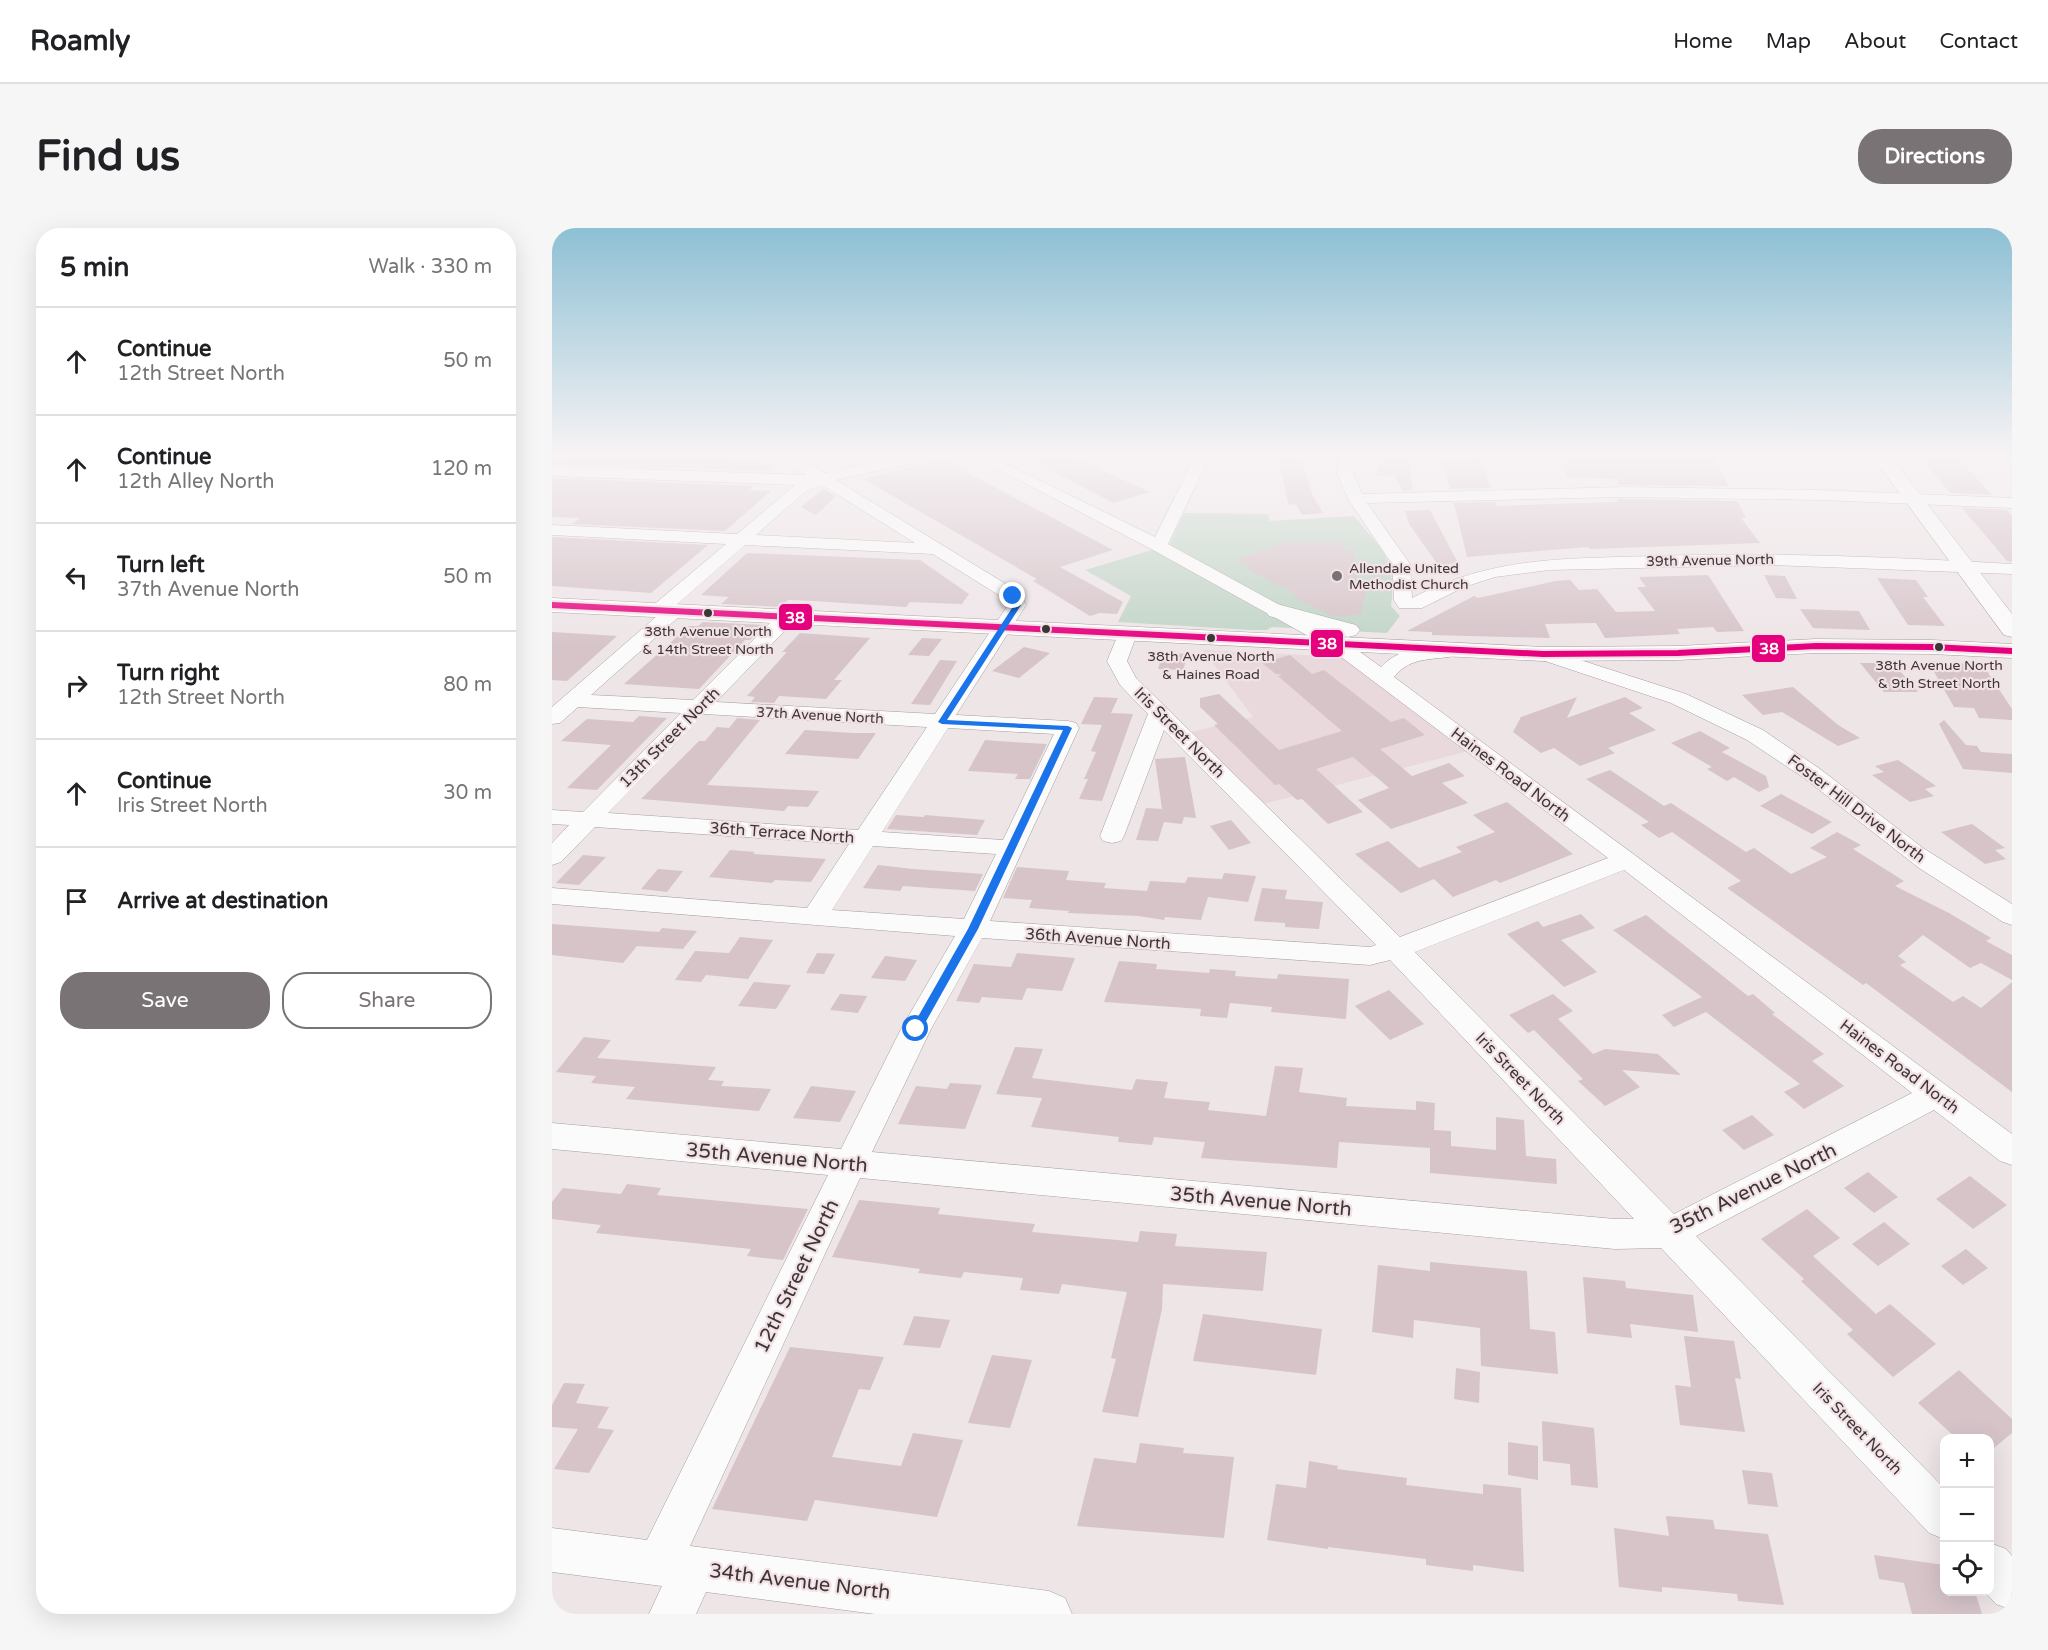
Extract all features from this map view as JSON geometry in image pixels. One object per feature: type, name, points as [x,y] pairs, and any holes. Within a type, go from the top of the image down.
[{"type":"main road","points":[[1929,518],[2012,630]]},
{"type":"main road","points":[[552,605],[1543,654],[1622,654],[1816,646],[1932,647],[2012,651]]},
{"type":"main road","points":[[1277,611],[1357,632],[1465,650]]},
{"type":"street","points":[[552,718],[767,518]]},
{"type":"street","points":[[814,917],[1017,605],[1013,596],[889,518]]},
{"type":"street","name":"Haines Road North","points":[[1103,518],[1159,546],[1335,643],[1627,860],[2012,1152]]},
{"type":"street","points":[[1159,546],[1173,518]]},
{"type":"street","name":"39th Avenue North","points":[[1369,518],[1401,564],[1403,600],[1406,604],[1415,604],[1473,578],[1504,570],[1535,566],[1730,559],[1817,560],[2012,569]]},
{"type":"street","points":[[552,530],[939,549]]},
{"type":"street","points":[[1246,639],[1276,632],[1284,621],[1277,611]]},
{"type":"street","name":"13th Street North","points":[[552,857],[786,618]]},
{"type":"street","name":"Iris Street North","points":[[1127,634],[1117,661],[1127,681],[1396,950],[1940,1514]]},
{"type":"street","points":[[1383,679],[1390,667],[1401,658],[1465,650]]},
{"type":"street","name":"Foster Hill Drive North","points":[[1543,654],[1662,690],[1753,734],[1801,763],[1903,845],[2012,916]]},
{"type":"street","points":[[1622,654],[1631,681]]},
{"type":"street","name":"37th Avenue North","points":[[572,700],[1068,728]]},
{"type":"street","points":[[1113,836],[1160,712]]},
{"type":"street","name":"12th Street North","points":[[672,1614],[677,1565],[850,1164],[916,1029],[973,929],[1068,728]]},
{"type":"street","name":"36th Terrace North","points":[[552,817],[1013,848]]},
{"type":"street","name":"36th Avenue North","points":[[552,896],[973,929],[1370,956],[1396,950],[1627,860]]},
{"type":"street","name":"35th Avenue North","points":[[552,1136],[1615,1234],[1670,1233],[1938,1094]]},
{"type":"street","name":"34th Avenue North","points":[[552,1550],[1048,1614]]},
{"type":"street","points":[[1994,1570],[2012,1588]]},
{"type":"shaded area","points":[[1203,650],[1344,657],[1469,751],[1263,804],[1191,732],[1253,717]]},
{"type":"green space","points":[[1182,518],[1269,518],[1270,521],[1355,518],[1386,556],[1392,577],[1391,606],[1400,616],[1387,633],[1272,627],[1267,630],[1251,630],[1118,622],[1131,596],[1085,570],[1169,545]]},
{"type":"building","points":[[571,518],[740,518],[725,531],[572,524],[580,518]]},
{"type":"building","points":[[930,518],[1052,518],[1113,550],[1060,567],[1123,602],[1117,614],[1099,613],[1090,616],[1033,581],[1037,579]]},
{"type":"building","points":[[1407,518],[1434,518],[1458,563],[1438,565],[1409,524]]},
{"type":"building","points":[[1458,518],[1746,518],[1741,518],[1760,543],[1590,549],[1588,547],[1467,557]]},
{"type":"building","points":[[1970,518],[2012,518],[2012,562],[2007,561]]},
{"type":"building","points":[[552,537],[708,545],[651,593],[552,586]]},
{"type":"building","name":"Allendale United Methodist Church","points":[[1288,542],[1342,542],[1343,550],[1353,550],[1357,585],[1368,586],[1360,615],[1332,616],[1293,597],[1299,595],[1253,572],[1236,560]]},
{"type":"building","points":[[747,553],[920,560],[969,594],[962,604],[910,602],[906,607],[788,600],[782,607],[721,604],[729,597],[701,595]]},
{"type":"building","points":[[1708,575],[1744,631],[1717,632],[1713,627],[1677,629],[1680,634],[1605,638],[1596,623],[1545,624],[1550,638],[1432,635],[1432,632],[1407,631],[1474,596],[1478,598],[1556,581],[1570,580],[1579,590],[1597,589],[1616,612],[1655,611],[1637,587],[1646,587],[1639,577]]},
{"type":"building","points":[[1764,575],[1785,576],[1797,599],[1776,598]]},
{"type":"building","points":[[1877,578],[1916,580],[1928,597],[1923,597],[1945,626],[1908,625]]},
{"type":"building","points":[[1800,609],[1859,611],[1870,630],[1813,628]]},
{"type":"building","points":[[703,622],[765,625],[750,640],[745,640],[699,689],[624,684],[689,626],[698,626]]},
{"type":"building","points":[[552,632],[617,636],[567,681],[552,680]]},
{"type":"building","points":[[800,633],[870,638],[834,680],[842,680],[826,699],[779,696],[774,703],[751,702],[755,697],[747,696],[787,652],[782,652]]},
{"type":"building","points":[[922,638],[942,639],[929,656],[908,655]]},
{"type":"building","points":[[1024,647],[1050,653],[1019,678],[992,671]]},
{"type":"building","points":[[1163,653],[1188,654],[1183,670],[1158,669]]},
{"type":"building","points":[[1290,655],[1312,674],[1324,670],[1391,722],[1404,718],[1425,735],[1380,749],[1412,776],[1449,763],[1465,776],[1442,783],[1468,803],[1391,829],[1358,800],[1389,788],[1353,757],[1316,769],[1363,812],[1328,824],[1302,799],[1297,800],[1279,784],[1275,785],[1214,725],[1218,724],[1200,707],[1200,698],[1219,694],[1279,750],[1342,731],[1278,676],[1282,674],[1276,674],[1262,663]]},
{"type":"building","points":[[940,660],[957,661],[930,705],[911,704]]},
{"type":"building","points":[[1928,661],[1983,665],[2012,709],[2012,720],[1979,718],[1974,708],[1954,707]]},
{"type":"building","points":[[1860,663],[1893,663],[1918,692],[1884,692]]},
{"type":"building","points":[[1793,687],[1838,725],[1860,738],[1838,746],[1782,712],[1763,715],[1742,695]]},
{"type":"building","points":[[1094,697],[1118,698],[1111,713],[1133,714],[1102,801],[1079,799],[1088,779],[1084,779],[1096,752],[1091,751],[1102,725],[1081,724]]},
{"type":"building","points":[[1577,697],[1567,718],[1625,697],[1643,708],[1629,713],[1656,730],[1608,748],[1615,753],[1580,766],[1554,748],[1541,753],[1513,732],[1521,717]]},
{"type":"building","points":[[639,716],[667,718],[597,790],[567,788],[611,745],[561,741],[587,719],[633,722]]},
{"type":"building","points":[[737,718],[760,720],[707,785],[819,791],[808,807],[788,806],[784,811],[641,799],[699,741],[705,741],[717,727],[729,728]]},
{"type":"building","points":[[1944,720],[1966,745],[1977,746],[1981,752],[2012,754],[2012,773],[1963,769],[1939,724]]},
{"type":"building","points":[[805,730],[876,733],[858,759],[785,754]]},
{"type":"building","points":[[1700,731],[1730,748],[1722,752],[1766,776],[1769,787],[1759,792],[1734,777],[1727,781],[1707,769],[1712,767],[1671,743]]},
{"type":"building","points":[[985,740],[1047,744],[1030,779],[1015,779],[1018,774],[968,771]]},
{"type":"building","points":[[1185,757],[1196,818],[1184,817],[1182,824],[1164,822],[1158,841],[1136,840],[1146,808],[1162,809],[1155,759]]},
{"type":"building","points":[[1898,760],[1936,786],[1925,789],[1934,796],[1910,802],[1872,775],[1884,772],[1875,766]]},
{"type":"building","points":[[1610,770],[1664,806],[1671,803],[1746,852],[1754,848],[1791,874],[1827,857],[1810,848],[1837,832],[1861,845],[1853,849],[1904,881],[1895,886],[1949,913],[1991,938],[1986,941],[2012,955],[2012,980],[1981,963],[1970,968],[1923,935],[1898,956],[1906,962],[1900,965],[1953,1002],[1963,996],[1981,1008],[2012,982],[2012,1092],[1866,983],[1863,985],[1727,888],[1741,881],[1672,832],[1659,838],[1641,825],[1649,822],[1586,779]]},
{"type":"building","points":[[1781,794],[1832,822],[1812,834],[1760,806]]},
{"type":"building","points":[[1507,802],[1573,854],[1500,883],[1496,880],[1453,897],[1434,879],[1401,893],[1355,854],[1388,841],[1419,868],[1462,852],[1456,847],[1495,832],[1473,815]]},
{"type":"building","points":[[896,815],[985,820],[977,835],[887,829]]},
{"type":"building","points":[[1231,820],[1251,843],[1229,850],[1210,826]]},
{"type":"building","points":[[1972,824],[2005,848],[1995,850],[2006,859],[1985,864],[1941,832]]},
{"type":"building","points":[[730,850],[755,852],[753,854],[826,859],[811,882],[775,880],[772,883],[709,877]]},
{"type":"building","points":[[583,855],[606,857],[579,885],[556,883]]},
{"type":"building","points":[[878,865],[983,874],[975,891],[903,886],[900,891],[863,888]]},
{"type":"building","points":[[1017,867],[1069,871],[1066,880],[1106,883],[1104,888],[1147,891],[1150,881],[1185,883],[1188,877],[1222,879],[1224,873],[1256,876],[1248,902],[1208,897],[1201,920],[1165,917],[1164,920],[1029,908],[1032,900],[1003,898]]},
{"type":"building","points":[[658,869],[683,871],[667,892],[641,889]]},
{"type":"building","points":[[1262,888],[1287,890],[1285,899],[1323,902],[1319,929],[1285,927],[1285,923],[1254,921]]},
{"type":"building","points":[[1581,914],[1595,928],[1561,940],[1597,972],[1564,987],[1507,934],[1538,921],[1543,927]]},
{"type":"building","points":[[1646,915],[1748,996],[1753,994],[1775,1013],[1772,1014],[1824,1054],[1812,1061],[1844,1086],[1804,1109],[1784,1092],[1800,1084],[1706,1012],[1674,1027],[1662,1015],[1702,997],[1613,930]]},
{"type":"building","points":[[552,924],[659,932],[662,928],[697,931],[683,949],[637,946],[623,963],[552,955]]},
{"type":"building","points":[[740,937],[773,940],[748,979],[706,975],[701,982],[675,980],[695,951],[729,953]]},
{"type":"building","points":[[817,953],[835,954],[824,974],[806,973]]},
{"type":"building","points":[[1017,953],[1075,958],[1062,991],[1027,988],[1022,1000],[982,997],[979,1003],[956,1001],[974,964],[1011,967]]},
{"type":"building","points":[[885,956],[917,960],[905,981],[871,978]]},
{"type":"building","points":[[1119,961],[1157,964],[1156,969],[1209,973],[1210,969],[1236,971],[1235,976],[1277,979],[1278,974],[1349,979],[1346,1019],[1271,1012],[1272,1007],[1230,1003],[1227,1018],[1200,1016],[1201,1009],[1104,1002]]},
{"type":"building","points":[[754,982],[791,985],[776,1009],[738,1006]]},
{"type":"building","points":[[1389,990],[1424,1024],[1390,1040],[1355,1006]]},
{"type":"building","points":[[840,994],[867,996],[858,1013],[830,1010]]},
{"type":"building","points":[[1553,994],[1573,1011],[1558,1019],[1593,1054],[1605,1049],[1658,1054],[1681,1075],[1622,1070],[1640,1087],[1605,1106],[1578,1081],[1583,1079],[1534,1030],[1528,1033],[1509,1015]]},
{"type":"building","points":[[584,1037],[611,1040],[597,1058],[716,1067],[708,1080],[724,1081],[721,1086],[771,1089],[759,1111],[626,1099],[635,1087],[591,1083],[596,1076],[556,1072]]},
{"type":"building","points":[[1015,1047],[1043,1049],[1032,1078],[1132,1090],[1136,1079],[1168,1082],[1164,1098],[1210,1102],[1208,1110],[1266,1116],[1275,1066],[1303,1068],[1299,1092],[1347,1098],[1346,1106],[1416,1110],[1416,1101],[1435,1103],[1434,1130],[1451,1131],[1451,1146],[1496,1150],[1496,1117],[1524,1120],[1526,1156],[1556,1159],[1557,1184],[1430,1173],[1430,1148],[1339,1142],[1337,1168],[1201,1158],[1205,1142],[1154,1137],[1152,1145],[1118,1142],[1119,1137],[1031,1127],[1042,1098],[996,1094]]},
{"type":"building","points":[[950,1083],[982,1085],[965,1129],[898,1124],[916,1086],[947,1089]]},
{"type":"building","points":[[811,1086],[856,1091],[840,1122],[793,1118]]},
{"type":"building","points":[[1752,1115],[1774,1135],[1744,1150],[1722,1130]]},
{"type":"building","points":[[1868,1172],[1898,1197],[1874,1213],[1844,1188]]},
{"type":"building","points":[[1970,1176],[2007,1205],[1973,1229],[1936,1199]]},
{"type":"building","points":[[627,1184],[661,1188],[657,1195],[808,1209],[783,1260],[747,1256],[751,1249],[596,1233],[601,1225],[552,1219],[552,1202],[563,1188],[621,1194]]},
{"type":"building","points":[[859,1200],[940,1208],[938,1214],[1035,1224],[1032,1232],[1138,1242],[1140,1231],[1177,1234],[1175,1246],[1267,1252],[1263,1291],[1163,1284],[1162,1309],[1138,1417],[1102,1412],[1116,1359],[1111,1358],[1127,1292],[1062,1284],[1059,1294],[1020,1290],[1023,1278],[964,1272],[961,1278],[918,1273],[920,1269],[832,1257]]},
{"type":"building","points":[[1807,1209],[1840,1238],[1813,1256],[1876,1314],[1890,1304],[1936,1344],[1893,1377],[1847,1334],[1853,1330],[1801,1281],[1804,1279],[1761,1239]]},
{"type":"building","points":[[1884,1222],[1910,1244],[1878,1266],[1852,1244]]},
{"type":"building","points":[[1966,1249],[1988,1268],[1963,1285],[1941,1266]]},
{"type":"building","points":[[1430,1262],[1527,1271],[1530,1329],[1555,1332],[1558,1374],[1481,1366],[1480,1328],[1414,1320],[1413,1338],[1372,1332],[1378,1265],[1430,1271]]},
{"type":"building","points":[[1583,1277],[1625,1281],[1626,1288],[1693,1295],[1698,1332],[1630,1324],[1632,1338],[1587,1333]]},
{"type":"building","points":[[1203,1314],[1322,1329],[1316,1375],[1193,1361]]},
{"type":"building","points":[[914,1316],[950,1320],[940,1348],[903,1345]]},
{"type":"building","points":[[1684,1336],[1734,1341],[1741,1379],[1735,1378],[1745,1432],[1680,1425],[1675,1385],[1691,1387]]},
{"type":"building","points":[[790,1347],[884,1357],[870,1390],[859,1389],[832,1457],[901,1466],[913,1433],[963,1440],[937,1517],[815,1500],[807,1521],[712,1509]]},
{"type":"building","points":[[992,1355],[1032,1360],[1010,1428],[968,1423]]},
{"type":"building","points":[[1456,1368],[1480,1372],[1479,1403],[1454,1399]]},
{"type":"building","points":[[1959,1370],[2012,1419],[2012,1433],[1994,1448],[1994,1434],[1952,1434],[1918,1403]]},
{"type":"building","points":[[564,1383],[585,1384],[576,1403],[609,1407],[597,1428],[614,1430],[589,1473],[554,1469],[578,1429],[552,1427],[552,1405]]},
{"type":"building","points":[[1542,1421],[1594,1428],[1598,1488],[1571,1485],[1570,1464],[1543,1461]]},
{"type":"building","points":[[1508,1442],[1538,1446],[1538,1480],[1508,1475]]},
{"type":"building","points":[[1140,1443],[1184,1448],[1183,1453],[1234,1457],[1224,1538],[1077,1526],[1094,1458],[1136,1463]]},
{"type":"building","points":[[1309,1461],[1338,1466],[1337,1469],[1407,1478],[1406,1485],[1483,1494],[1483,1484],[1521,1488],[1524,1572],[1473,1565],[1473,1571],[1426,1565],[1426,1559],[1267,1540],[1276,1484],[1306,1488]]},
{"type":"building","points":[[1742,1470],[1772,1473],[1778,1507],[1748,1504]]},
{"type":"building","points":[[1666,1516],[1713,1520],[1715,1529],[1768,1534],[1784,1605],[1738,1601],[1737,1594],[1662,1587],[1662,1592],[1619,1587],[1614,1528],[1669,1536]]},
{"type":"building","points":[[1874,1555],[1940,1564],[1940,1596],[1976,1596],[1982,1614],[1912,1614],[1904,1583],[1879,1579]]},
{"type":"transit line","name":"38","points":[[552,605],[1543,654],[1678,653],[1816,646],[1932,647],[2012,651]]},
{"type":"place","name":"Allendale United Methodist Church","points":[[1337,576]]},
{"type":"place","name":"38th Avenue North & 14th Street North","points":[[708,613]]},
{"type":"place","name":"38th Avenue North & Haines Road","points":[[1211,638]]},
{"type":"place","name":"38th Avenue North & 9th Street North","points":[[1939,647]]},
{"type":"route","points":[[916,1029],[973,929],[1068,728],[942,722],[1017,605],[1013,596]]}]
